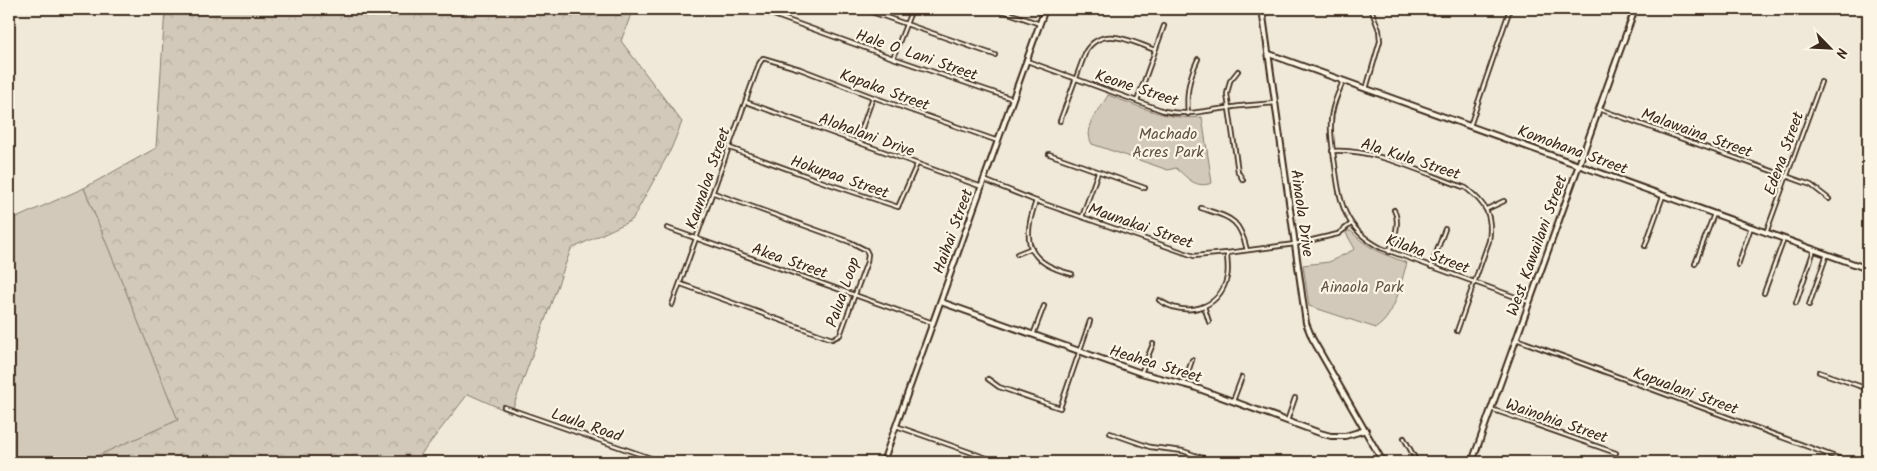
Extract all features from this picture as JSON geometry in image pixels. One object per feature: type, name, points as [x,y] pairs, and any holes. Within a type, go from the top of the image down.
[{"type":"street","name":"Hale O Lani Street","points":[[757,9],[1013,99]]},
{"type":"street","points":[[863,9],[995,55]]},
{"type":"street","points":[[893,58],[912,9]]},
{"type":"street","points":[[997,9],[1040,24]]},
{"type":"street","name":"Haihai Street","points":[[883,462],[1045,9]]},
{"type":"street","name":"Ainaola Drive","points":[[1262,9],[1306,323],[1312,338],[1383,462]]},
{"type":"street","points":[[1366,89],[1380,41],[1380,30],[1371,9]]},
{"type":"street","points":[[1470,126],[1510,9]]},
{"type":"street","points":[[1536,9],[1543,12],[1552,11]]},
{"type":"street","name":"West Kawailani Street","points":[[1472,462],[1635,9]]},
{"type":"street","points":[[1137,101],[1164,26]]},
{"type":"street","points":[[1060,121],[1075,78],[1089,46],[1102,37],[1118,36],[1155,50]]},
{"type":"street","name":"Komohana Street","points":[[1269,54],[1868,269]]},
{"type":"street","name":"Kapaka Street","points":[[764,58],[800,69],[998,141]]},
{"type":"street","name":"Kaunaloa Street","points":[[672,305],[759,64],[764,58]]},
{"type":"street","points":[[1188,114],[1186,96],[1188,82],[1198,59]]},
{"type":"street","name":"Keone Street","points":[[1026,61],[1164,111],[1188,114],[1274,103]]},
{"type":"street","points":[[1238,71],[1228,88],[1227,94],[1238,172],[1243,180]]},
{"type":"street","name":"Kilaha Street","points":[[1343,81],[1330,122],[1339,197],[1344,212],[1351,224],[1370,242],[1389,252],[1530,302]]},
{"type":"street","name":"Edena Street","points":[[1766,232],[1821,82]]},
{"type":"street","points":[[857,142],[873,97]]},
{"type":"street","name":"Alohalani Drive","points":[[746,102],[982,187]]},
{"type":"street","name":"Malawaina Street","points":[[1599,109],[1811,185],[1829,199]]},
{"type":"street","name":"Hokupaa Street","points":[[730,148],[826,184],[898,207],[917,164]]},
{"type":"street","name":"Ala Kula Street","points":[[1332,151],[1347,150],[1368,153],[1466,188],[1479,198],[1486,209]]},
{"type":"street","points":[[1049,154],[1145,188]]},
{"type":"street","points":[[1082,217],[1098,172]]},
{"type":"street","name":"Maunakai Street","points":[[984,180],[1186,254],[1202,256],[1295,244],[1338,234],[1351,224]]},
{"type":"street","name":"Palua Loop","points":[[681,284],[832,339],[840,336],[867,262],[868,254],[862,247],[714,193]]},
{"type":"street","points":[[1645,246],[1663,196]]},
{"type":"street","points":[[1036,200],[1028,234],[1032,248],[1045,265],[1072,274]]},
{"type":"street","points":[[1457,332],[1489,241],[1491,228],[1486,209],[1504,201]]},
{"type":"street","points":[[1201,208],[1233,221],[1241,230],[1247,250]]},
{"type":"street","points":[[1389,252],[1397,226],[1398,217],[1394,210]]},
{"type":"street","points":[[1695,264],[1714,214]]},
{"type":"street","points":[[1738,265],[1751,227]]},
{"type":"street","name":"Akea Street","points":[[667,228],[933,322]]},
{"type":"street","points":[[1432,267],[1446,229]]},
{"type":"street","points":[[1764,293],[1784,239]]},
{"type":"street","points":[[1017,254],[1032,248]]},
{"type":"street","points":[[1796,303],[1814,250]]},
{"type":"street","points":[[1159,300],[1166,305],[1181,310],[1196,309],[1204,306],[1218,295],[1227,277],[1227,253]]},
{"type":"street","points":[[1809,305],[1827,254]]},
{"type":"street","name":"Heahea Street","points":[[940,302],[1141,373],[1184,384],[1320,433],[1337,436],[1366,430]]},
{"type":"street","points":[[1033,335],[1044,306]]},
{"type":"street","points":[[1204,306],[1209,322]]},
{"type":"street","points":[[988,378],[999,387],[1060,408],[1090,321]]},
{"type":"street","name":"Kapualani Street","points":[[1516,338],[1849,462]]},
{"type":"street","points":[[1141,373],[1153,344]]},
{"type":"street","points":[[1184,384],[1192,360]]},
{"type":"street","points":[[1819,372],[1868,389]]},
{"type":"street","points":[[1233,401],[1242,377]]},
{"type":"street","points":[[1287,421],[1295,398]]},
{"type":"street","name":"Laula Road","points":[[504,407],[662,462]]},
{"type":"street","name":"Wainohia Street","points":[[1491,409],[1616,453]]},
{"type":"street","points":[[896,426],[998,462]]},
{"type":"street","points":[[1110,433],[1150,447],[1183,451],[1214,462]]},
{"type":"street","points":[[1404,438],[1417,462]]},
{"type":"green space","points":[[165,9],[633,9],[621,41],[682,122],[671,149],[632,220],[571,249],[511,413],[468,394],[415,462],[9,462],[106,250],[84,188],[156,148]]},
{"type":"green space","name":"Machado Acres Park","points":[[1108,95],[1166,115],[1190,118],[1202,117],[1212,183],[1196,184],[1176,168],[1168,170],[1092,144],[1089,131],[1094,118]]},
{"type":"green space","points":[[84,188],[178,420],[83,462],[9,462],[9,221]]},
{"type":"green space","name":"Ainaola Park","points":[[1351,231],[1363,242],[1377,250],[1407,263],[1393,307],[1383,322],[1376,328],[1309,306],[1303,265],[1329,262],[1355,249],[1346,233]]}]
